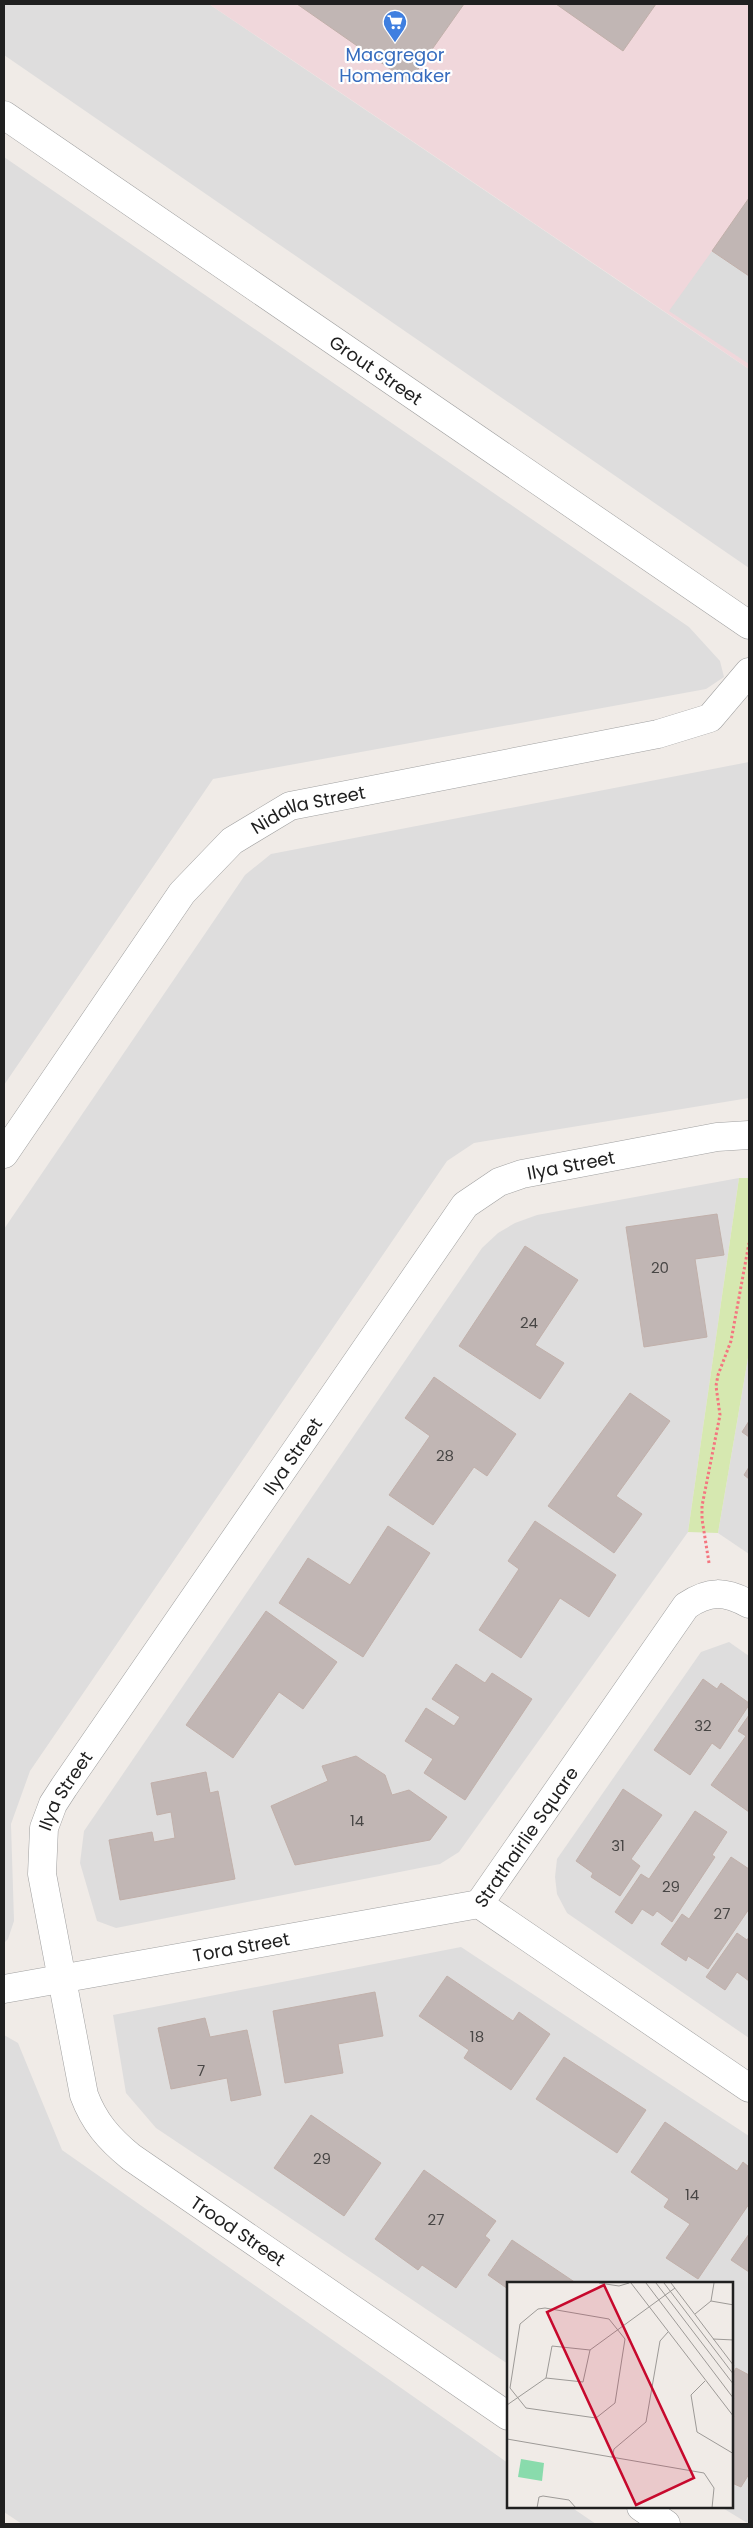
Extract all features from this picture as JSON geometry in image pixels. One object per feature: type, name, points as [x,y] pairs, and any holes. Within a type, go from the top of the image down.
[{"type":"street","name":"Grout Street","points":[[4,115],[749,625]]},
{"type":"street","name":"Nidalla Street","points":[[4,1154],[182,893],[232,841],[290,806],[658,734],[710,718],[749,672]]},
{"type":"street","name":"Ilya Street","points":[[62,1978],[42,1874],[44,1828],[53,1804],[465,1205],[499,1182],[522,1174],[718,1137],[749,1135]]},
{"type":"street","points":[[711,1594],[736,1598],[749,1604]]},
{"type":"street","name":"Strathairlie Square","points":[[711,1594],[699,1597],[686,1606],[677,1617],[479,1904],[749,2088]]},
{"type":"street","name":"Tora Street","points":[[4,1989],[479,1904]]},
{"type":"street","name":"Trood Street","points":[[62,1978],[84,2095],[91,2112],[114,2144],[507,2415]]},
{"type":"street","points":[[642,2508],[666,2524]]},
{"type":"path","points":[[711,1594],[702,1506],[720,1415],[716,1386],[718,1375],[731,1341],[749,1243]]},
{"type":"shaded area","points":[[4,4],[209,4],[749,369],[749,568],[4,55]]},
{"type":"shaded area","points":[[209,4],[749,4],[749,369],[627,286]]},
{"type":"shaded area","points":[[4,157],[689,627],[720,661],[724,677],[706,689],[213,779],[4,1085]]},
{"type":"shaded area","points":[[712,251],[749,276],[749,364],[669,311]]},
{"type":"shaded area","points":[[749,762],[749,1098],[474,1143],[447,1161],[30,1771],[11,1824],[14,1921],[8,1939],[4,1943],[4,1229],[245,875],[271,854]]},
{"type":"shaded area","points":[[739,1178],[688,1532],[459,1852],[440,1864],[116,1928],[97,1921],[80,1863],[84,1831],[482,1248],[498,1233],[515,1223],[537,1215]]},
{"type":"shaded area","points":[[749,1352],[749,1554],[718,1533]]},
{"type":"shaded area","points":[[729,1642],[749,1656],[749,2038],[567,1913],[557,1894],[555,1877],[557,1859],[701,1652]]},
{"type":"shaded area","points":[[461,1947],[749,2136],[749,2524],[723,2508],[733,2508],[733,2282],[507,2282],[507,2363],[156,2128],[126,2093],[113,2015]]},
{"type":"shaded area","points":[[4,2035],[18,2043],[62,2150],[507,2462],[507,2508],[572,2508],[596,2524],[22,2524],[4,2512]]},
{"type":"green space","points":[[739,1178],[749,1178],[749,1352],[718,1533],[688,1532]]},
{"type":"building","name":"Macgregor Homemaker","points":[[297,4],[464,4],[409,82]]},
{"type":"building","points":[[556,4],[656,4],[623,51]]},
{"type":"building","points":[[749,198],[749,276],[712,251]]},
{"type":"building","points":[[717,1214],[724,1255],[695,1259],[707,1337],[644,1347],[626,1227]]},
{"type":"building","points":[[525,1246],[578,1280],[535,1345],[564,1363],[540,1399],[459,1346]]},
{"type":"building","points":[[434,1377],[516,1434],[487,1476],[474,1467],[433,1525],[389,1495],[430,1436],[405,1418]]},
{"type":"building","points":[[630,1393],[670,1421],[616,1496],[642,1514],[614,1553],[548,1506]]},
{"type":"building","points":[[749,1421],[749,1437],[742,1432]]},
{"type":"building","points":[[749,1467],[749,1479],[744,1475]]},
{"type":"building","points":[[535,1521],[616,1575],[589,1617],[560,1598],[521,1658],[479,1630],[519,1569],[508,1561]]},
{"type":"building","points":[[388,1526],[430,1553],[363,1657],[279,1603],[308,1558],[350,1585]]},
{"type":"building","points":[[266,1611],[337,1662],[303,1709],[279,1692],[233,1758],[186,1725]]},
{"type":"building","points":[[456,1664],[485,1683],[492,1673],[532,1699],[465,1800],[424,1773],[433,1759],[405,1741],[426,1708],[454,1726],[460,1717],[432,1699]]},
{"type":"building","points":[[703,1679],[717,1689],[721,1683],[749,1703],[749,1705],[720,1749],[712,1743],[690,1775],[654,1750]]},
{"type":"building","points":[[749,1715],[749,1812],[711,1785],[746,1736],[738,1731]]},
{"type":"building","points":[[356,1756],[385,1775],[392,1795],[409,1790],[447,1817],[430,1840],[295,1865],[271,1806],[328,1781],[322,1766]]},
{"type":"building","points":[[206,1772],[210,1793],[218,1791],[235,1879],[120,1900],[109,1840],[152,1832],[154,1842],[175,1838],[171,1812],[157,1815],[151,1783]]},
{"type":"building","points":[[623,1789],[662,1815],[631,1859],[640,1866],[620,1896],[591,1877],[593,1873],[576,1861]]},
{"type":"building","points":[[695,1811],[727,1832],[712,1855],[715,1857],[672,1922],[657,1911],[653,1916],[642,1909],[632,1924],[615,1912],[641,1874],[649,1879]]},
{"type":"building","points":[[731,1857],[749,1869],[749,1909],[708,1969],[688,1956],[686,1961],[661,1944],[682,1914],[689,1919]]},
{"type":"building","points":[[737,1933],[747,1940],[749,1937],[749,1981],[737,1972],[725,1990],[706,1977]]},
{"type":"building","points":[[447,1976],[513,2021],[519,2012],[550,2034],[511,2090],[464,2058],[469,2050],[419,2016]]},
{"type":"building","points":[[375,1992],[383,2036],[338,2044],[343,2073],[285,2083],[273,2011]]},
{"type":"building","points":[[205,2018],[210,2037],[247,2030],[261,2095],[231,2101],[227,2078],[171,2089],[158,2028]]},
{"type":"building","points":[[564,2057],[646,2110],[617,2153],[536,2099]]},
{"type":"building","points":[[311,2115],[381,2163],[344,2216],[274,2168]]},
{"type":"building","points":[[665,2122],[737,2171],[743,2162],[749,2167],[749,2204],[698,2279],[666,2258],[690,2224],[664,2207],[669,2199],[631,2172]]},
{"type":"building","points":[[424,2170],[496,2221],[485,2236],[490,2240],[456,2288],[422,2265],[418,2270],[375,2239]]},
{"type":"building","points":[[749,2234],[749,2272],[731,2260]]},
{"type":"building","points":[[512,2240],[575,2282],[507,2282],[507,2288],[488,2275]]},
{"type":"building","points":[[736,2368],[749,2375],[749,2474],[741,2487],[733,2483],[733,2374]]},
{"type":"place","name":"Macgregor Homemaker","points":[[395,43]]}]
